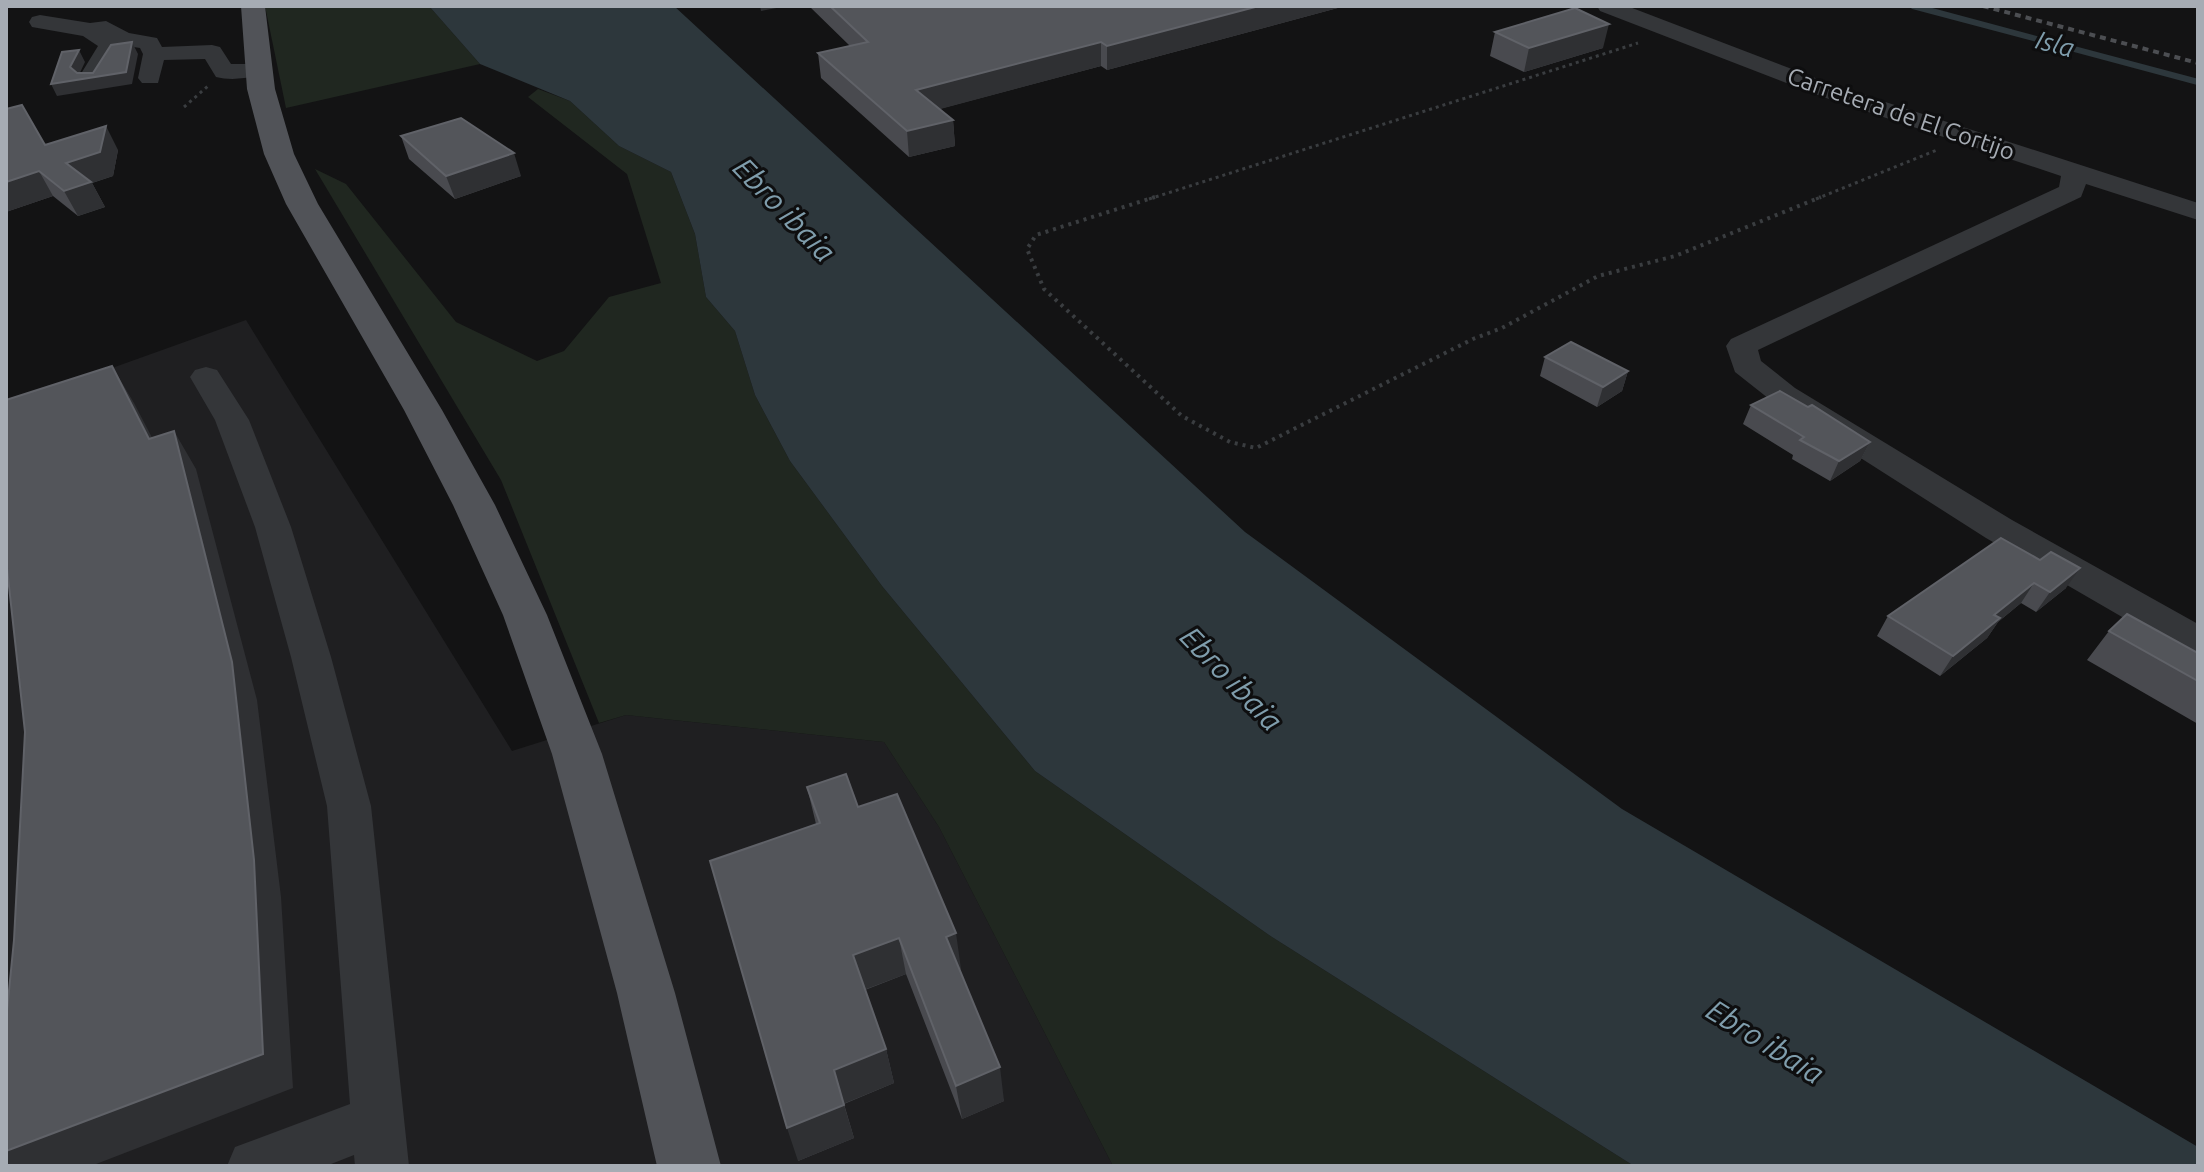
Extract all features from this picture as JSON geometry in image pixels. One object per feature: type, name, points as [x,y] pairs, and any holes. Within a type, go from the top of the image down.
[{"type":"main road","points":[[253,6],[259,79],[279,154],[302,204],[423,410],[474,505],[525,615],[577,754],[646,993],[689,1166]]},
{"type":"street","name":"Carretera de El Cortijo","points":[[1608,6],[1831,92],[2198,212]]},
{"type":"street","points":[[40,22],[90,30],[106,28],[123,39],[149,43],[154,54],[150,78]]},
{"type":"street","points":[[90,30],[110,44],[91,77]]},
{"type":"street","points":[[154,54],[212,52],[224,72],[259,79]]},
{"type":"street","points":[[2074,172],[2072,191],[1742,346],[1746,365],[1784,395],[1999,529],[2181,633],[2198,639]]},
{"type":"street","points":[[206,377],[232,420],[273,527],[311,657],[349,806],[380,1143],[254,1166]]},
{"type":"path","points":[[1673,31],[1036,235],[1027,249],[1044,289],[1182,416],[1230,442],[1256,448],[1473,339],[1502,328],[1598,276],[1675,256],[1928,154],[1964,136]]},
{"type":"shaded area","points":[[265,6],[429,6],[480,64],[286,108]]},
{"type":"shaded area","points":[[538,89],[570,101],[619,146],[671,172],[695,234],[706,297],[735,331],[755,395],[790,461],[882,586],[1035,771],[1269,935],[1634,1166],[1113,1166],[939,827],[884,742],[626,715],[599,723],[501,480],[315,169],[346,184],[456,322],[537,361],[564,351],[609,297],[661,283],[627,174],[528,97]]},
{"type":"shaded area","points":[[246,320],[512,751],[626,715],[884,742],[939,827],[1113,1166],[6,1166],[6,406]]},
{"type":"water","name":"Ebro ibaia","points":[[429,6],[674,6],[1245,532],[1622,809],[2198,1147],[2198,1166],[1634,1166],[1269,935],[1035,771],[882,586],[790,461],[755,395],[735,331],[706,297],[695,234],[671,172],[619,146],[570,101],[480,64]]},
{"type":"building","points":[[830,6],[1259,6],[1107,46],[1101,42],[916,90],[953,120],[907,131],[818,53],[868,42]]},
{"type":"building","points":[[1575,8],[1609,24],[1529,48],[1495,32]]},
{"type":"building","points":[[132,42],[126,72],[51,84],[62,52],[79,50],[70,67],[77,73],[93,73],[111,45]]},
{"type":"building","points":[[22,105],[45,145],[106,126],[100,152],[66,163],[91,182],[64,191],[39,171],[6,182],[6,109]]},
{"type":"building","points":[[461,118],[514,153],[446,176],[401,136]]},
{"type":"building","points":[[1571,342],[1628,371],[1603,387],[1545,357]]},
{"type":"building","points":[[112,366],[149,439],[174,431],[232,662],[254,860],[263,1054],[6,1151],[6,1021],[14,940],[25,732],[6,559],[6,400]]},
{"type":"building","points":[[1780,391],[1808,407],[1812,405],[1870,442],[1839,461],[1800,440],[1804,437],[1751,405]]},
{"type":"building","points":[[2001,538],[2040,560],[2051,552],[2080,568],[2050,592],[2034,583],[1994,615],[2000,618],[1953,656],[1888,616]]},
{"type":"building","points":[[2127,614],[2198,653],[2198,681],[2109,631]]},
{"type":"building","points":[[846,774],[858,807],[897,794],[956,933],[946,937],[1000,1067],[956,1086],[899,938],[853,955],[886,1049],[834,1070],[844,1105],[787,1128],[710,861],[820,823],[807,787]]},
{"type":"waterway","name":"Isla","points":[[1913,6],[2198,82]]},
{"type":"railway","points":[[1983,6],[2198,63]]}]
